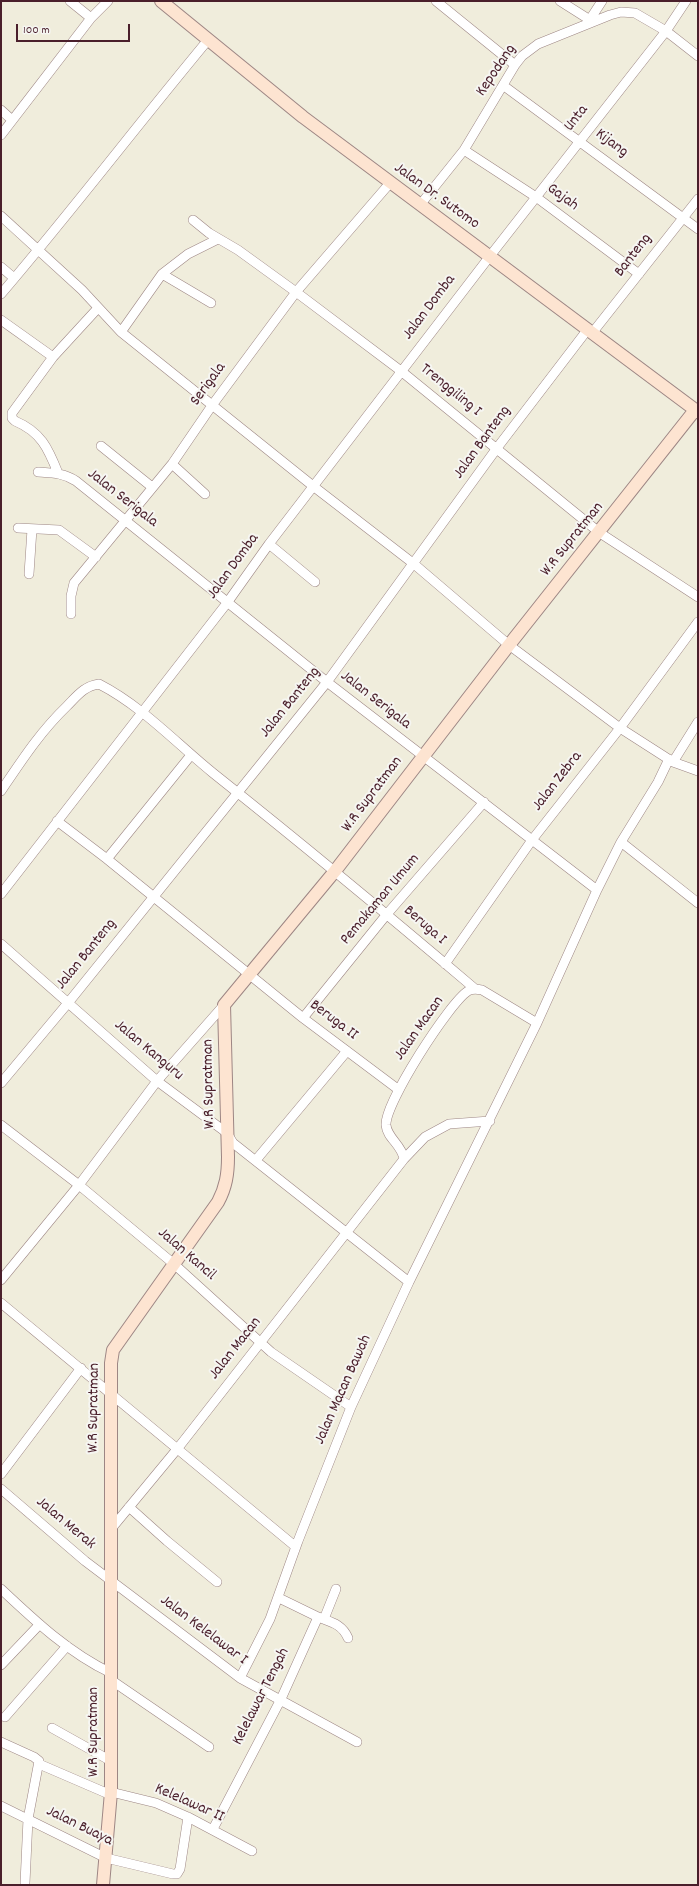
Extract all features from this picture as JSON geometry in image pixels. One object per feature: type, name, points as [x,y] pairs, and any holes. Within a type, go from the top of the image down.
[{"type":"street","points":[[70,1],[91,18]]},
{"type":"street","points":[[1,135],[91,18],[108,1]]},
{"type":"street","name":"Jalan Dr. Sutomo","points":[[161,1],[303,117],[697,410]]},
{"type":"street","points":[[436,1],[515,65]]},
{"type":"street","points":[[560,1],[588,22],[602,1]]},
{"type":"street","name":"Unta","points":[[490,256],[666,31],[686,1]]},
{"type":"street","name":"Kepodang","points":[[420,205],[464,150],[504,86],[515,65],[522,56],[538,44],[588,22],[610,15],[628,12],[635,13],[666,31],[698,56]]},
{"type":"street","points":[[1,294],[208,40]]},
{"type":"street","name":"Kijang","points":[[504,86],[580,140],[698,229]]},
{"type":"street","points":[[1,110],[12,120]]},
{"type":"street","name":"Gajah","points":[[464,150],[536,197],[639,274]]},
{"type":"street","name":"Serigala","points":[[71,614],[71,596],[74,583],[172,464],[213,404],[296,292],[390,183]]},
{"type":"street","name":"Banteng","points":[[590,331],[639,274],[698,199]]},
{"type":"street","points":[[1,216],[82,290],[121,332],[213,404],[313,486],[414,564],[509,645],[620,728],[671,760],[698,771]]},
{"type":"street","name":"Trenggiling I","points":[[193,220],[218,239],[238,250],[296,292],[401,371],[600,533],[698,597]]},
{"type":"street","points":[[121,332],[162,274],[188,254],[218,239]]},
{"type":"street","name":"Jalan Domba","points":[[1,894],[227,603],[269,544],[490,256]]},
{"type":"street","points":[[1,267],[14,278]]},
{"type":"street","points":[[162,274],[211,303]]},
{"type":"street","points":[[58,473],[52,457],[40,437],[12,418],[12,413],[53,357],[98,308]]},
{"type":"street","points":[[1,320],[53,357]]},
{"type":"street","name":"Jalan Banteng","points":[[1,1083],[327,682],[497,448],[590,331]]},
{"type":"street","name":"W.R Supratman","points":[[103,1885],[111,1793],[110,1529],[112,1350],[224,1191],[228,1169],[224,1005],[335,871],[509,645],[697,410]]},
{"type":"street","points":[[101,446],[152,487]]},
{"type":"street","points":[[172,464],[205,494]]},
{"type":"street","name":"Jalan Serigala","points":[[38,472],[58,473],[76,481],[327,682],[597,890]]},
{"type":"street","points":[[18,528],[59,530],[96,557]]},
{"type":"street","points":[[29,574],[32,529]]},
{"type":"street","points":[[269,544],[315,582]]},
{"type":"street","name":"Jalan Zebra","points":[[446,964],[532,840],[620,728],[698,622]]},
{"type":"street","name":"Beruga I","points":[[1,791],[37,737],[86,687],[99,684],[141,712],[191,756],[335,871],[474,988]]},
{"type":"street","name":"Jalan Macan Bawah","points":[[240,1678],[279,1598],[296,1547],[351,1407],[409,1282],[490,1121],[537,1023],[597,890],[621,842],[671,760],[698,722]]},
{"type":"street","points":[[107,859],[191,756]]},
{"type":"street","name":"Pemakaman Umum","points":[[302,1018],[387,914],[484,802]]},
{"type":"street","name":"Beruga II","points":[[57,821],[154,896],[302,1018],[399,1090]]},
{"type":"street","points":[[621,842],[698,903]]},
{"type":"street","name":"Jalan Kanguru","points":[[1,944],[158,1081],[227,1133],[233,1143],[409,1282]]},
{"type":"street","points":[[474,988],[482,990],[537,1023]]},
{"type":"street","name":"Jalan Macan","points":[[404,1159],[402,1151],[388,1132],[386,1124],[388,1115],[399,1090],[417,1057],[456,1004],[467,991],[474,988]]},
{"type":"street","points":[[1,1280],[79,1185],[158,1081],[224,1005]]},
{"type":"street","points":[[256,1160],[347,1051]]},
{"type":"street","name":"Jalan Macan","points":[[110,1529],[178,1448],[404,1159],[425,1137],[449,1124],[490,1121]]},
{"type":"street","name":"Jalan Kancil","points":[[1,1125],[79,1185],[174,1264],[271,1352],[351,1407]]},
{"type":"street","points":[[1,1303],[296,1547]]},
{"type":"street","points":[[1,1474],[81,1368]]},
{"type":"street","name":"Jalan Merak","points":[[1,1489],[85,1561],[111,1580]]},
{"type":"street","points":[[129,1506],[167,1542],[217,1582]]},
{"type":"street","name":"Jalan Kelelawar I","points":[[111,1580],[240,1678],[281,1699],[357,1742]]},
{"type":"street","name":"Kelelawar Tengah","points":[[213,1829],[281,1699],[336,1589]]},
{"type":"street","points":[[1,1590],[39,1625],[209,1747]]},
{"type":"street","points":[[279,1598],[342,1628],[348,1638]]},
{"type":"street","points":[[1,1665],[39,1625]]},
{"type":"street","points":[[5,1717],[67,1646]]},
{"type":"street","points":[[52,1728],[111,1761]]},
{"type":"street","name":"Kelelawar II","points":[[1,1742],[34,1757],[39,1761],[39,1764],[111,1793],[156,1803],[213,1829],[252,1851]]},
{"type":"street","points":[[25,1883],[28,1819],[39,1764]]},
{"type":"street","name":"Jalan Buaya","points":[[1,1806],[106,1858],[173,1874],[176,1874],[180,1868],[188,1817]]}]
